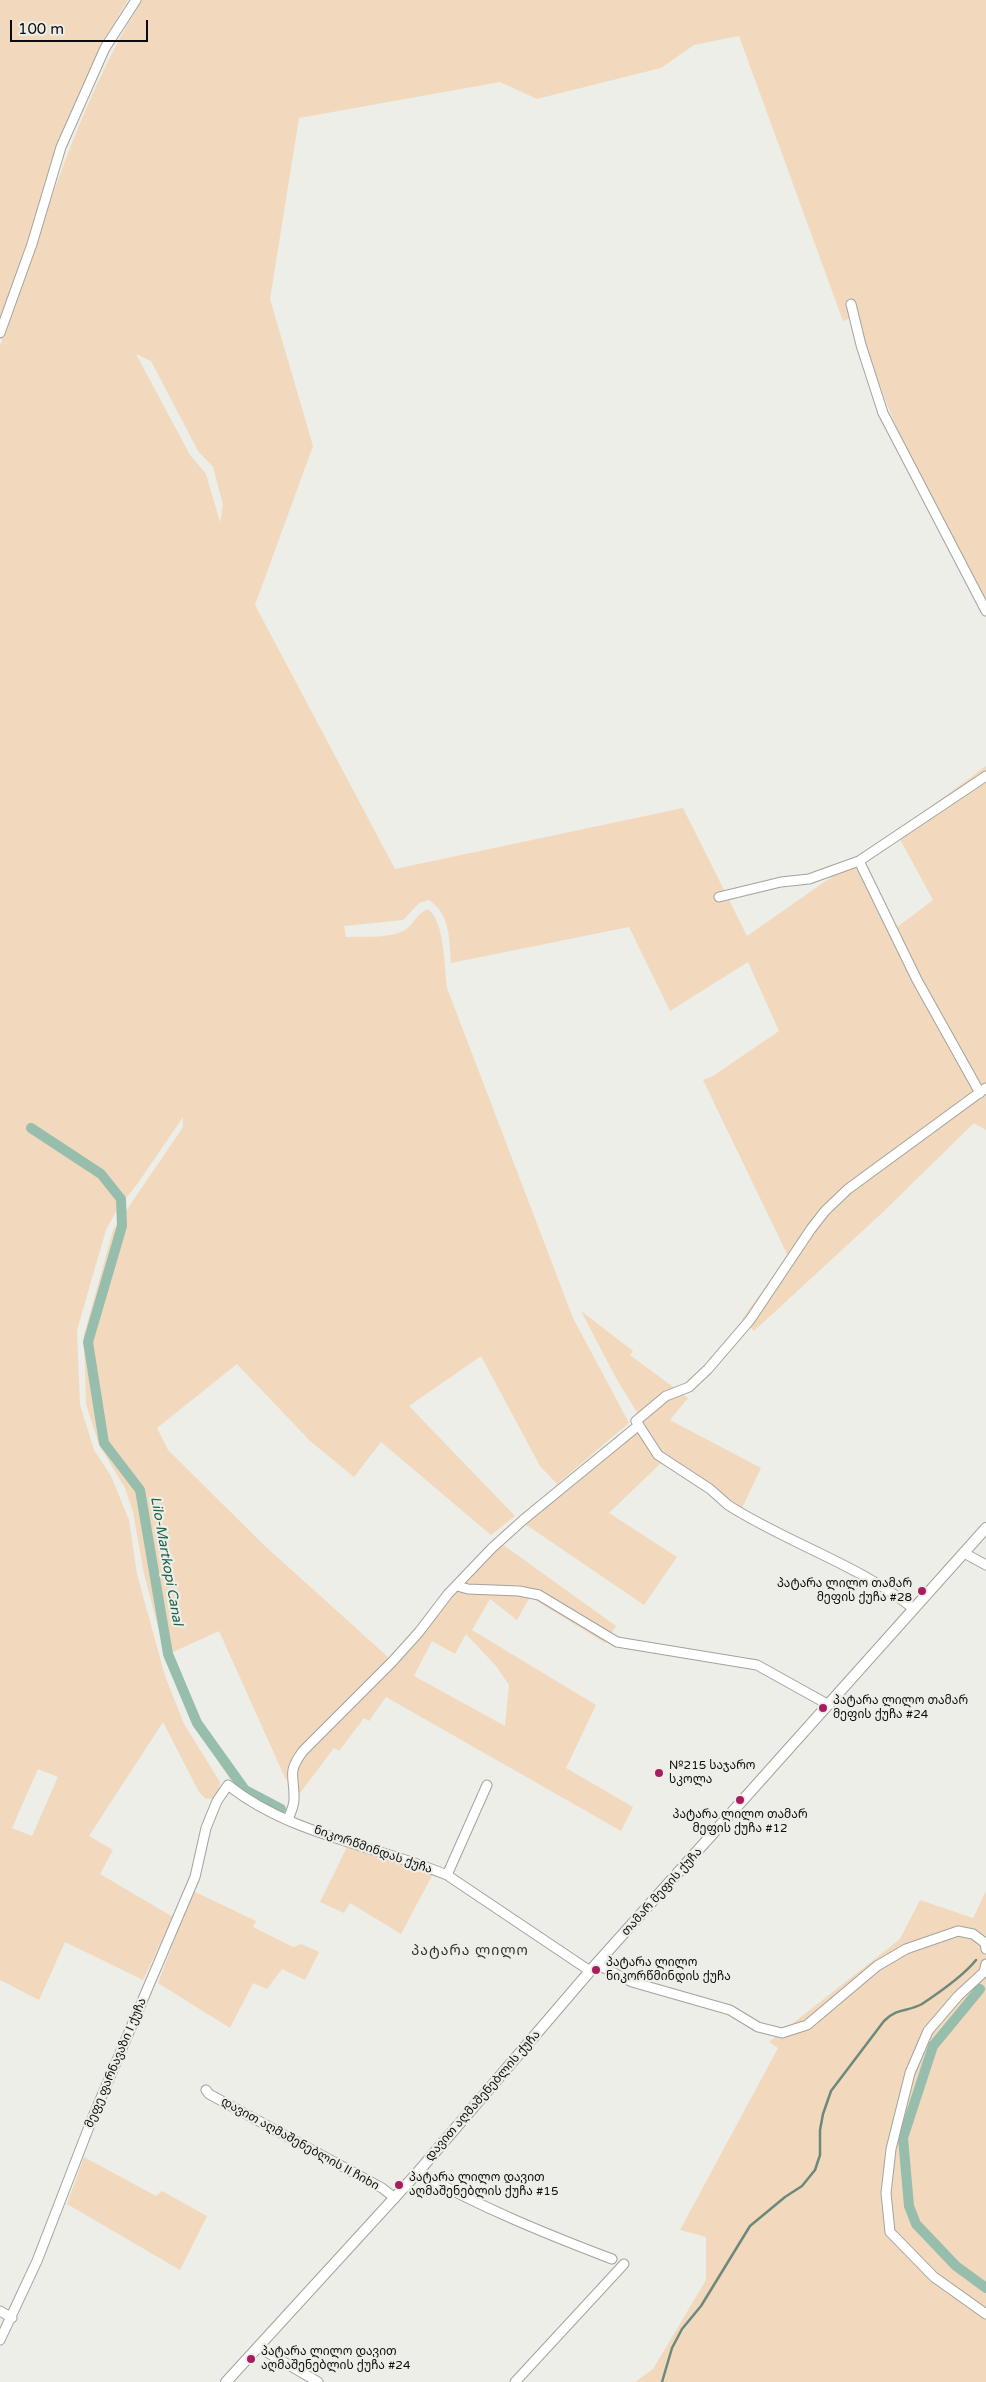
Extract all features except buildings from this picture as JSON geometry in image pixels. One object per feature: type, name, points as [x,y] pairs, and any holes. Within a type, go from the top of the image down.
[{"type":"street","points":[[0,333],[32,244],[62,147],[105,48],[136,0]]},
{"type":"street","points":[[852,304],[861,345],[884,413],[986,611]]},
{"type":"street","points":[[719,898],[781,882],[809,879],[859,861],[986,776]]},
{"type":"street","points":[[288,1820],[294,1801],[291,1776],[294,1763],[392,1662],[457,1586],[523,1520],[638,1423],[666,1396],[689,1388],[708,1369],[750,1320],[811,1228],[825,1211],[848,1189],[983,1091],[916,980],[859,861]]},
{"type":"street","points":[[638,1423],[658,1455],[710,1489],[728,1505],[861,1575],[914,1609]]},
{"type":"street","name":"თამარ მეფის ქუჩა","points":[[593,1968],[986,1528]]},
{"type":"street","points":[[964,1553],[986,1565]]},
{"type":"street","points":[[457,1586],[468,1589],[519,1591],[539,1595],[617,1642],[757,1665],[829,1705]]},
{"type":"street","name":"ნიკორწმინდას ქუჩა","points":[[228,1785],[248,1801],[288,1820],[329,1836],[421,1864],[447,1875],[593,1968],[632,1982],[730,2010],[758,2027],[782,2033],[807,2025],[877,1966],[906,1949],[958,1931],[973,1934],[986,1946]]},
{"type":"street","name":"მეფე ფარნავაზი I ქუჩა","points":[[0,2340],[12,2318],[47,2235],[92,2119],[195,1877],[206,1828],[218,1800],[228,1785]]},
{"type":"street","points":[[447,1875],[487,1785]]},
{"type":"street","points":[[986,1964],[984,1972],[958,1996],[928,2031],[910,2073],[891,2149],[886,2193],[890,2232],[934,2277],[986,2314]]},
{"type":"street","name":"დავით აღმაშენებლის ქუჩა","points":[[226,2382],[395,2198],[593,1968]]},
{"type":"street","name":"დავით აღმაშენებლის II ჩიხი","points":[[206,2090],[209,2094],[382,2188],[395,2198]]},
{"type":"street","points":[[418,2172],[449,2190],[534,2229],[612,2259]]},
{"type":"street","points":[[515,2382],[624,2264]]},
{"type":"street","points":[[0,2311],[12,2318]]},
{"type":"street","points":[[258,2347],[318,2382]]},
{"type":"shaded area","points":[[0,0],[128,0],[102,43],[60,147],[0,324]]},
{"type":"shaded area","points":[[142,0],[986,0],[986,604],[927,492],[900,435],[869,354],[859,315],[843,321],[739,36],[694,45],[661,68],[537,99],[500,82],[299,118],[270,299],[313,446],[255,605],[395,869],[683,808],[747,936],[860,857],[896,928],[933,900],[896,832],[986,766],[986,1130],[974,1123],[882,1213],[754,1331],[742,1319],[788,1256],[703,1080],[713,1076],[779,1031],[748,962],[670,1011],[629,927],[451,963],[448,928],[441,913],[429,900],[419,903],[403,920],[344,926],[346,937],[384,936],[405,930],[421,913],[428,909],[434,915],[441,934],[447,988],[573,1318],[629,1423],[557,1484],[540,1466],[481,1356],[409,1406],[515,1516],[491,1535],[381,1442],[354,1477],[310,1441],[237,1364],[157,1428],[168,1450],[265,1546],[389,1658],[293,1756],[286,1780],[219,1631],[171,1653],[194,1709],[241,1778],[241,1782],[262,1797],[273,1799],[284,1809],[283,1814],[244,1795],[230,1779],[193,1724],[164,1650],[144,1574],[133,1512],[125,1488],[99,1445],[86,1404],[84,1335],[113,1230],[183,1127],[183,1117],[138,1183],[118,1208],[106,1230],[77,1330],[80,1405],[94,1450],[111,1476],[129,1520],[137,1574],[165,1676],[184,1724],[220,1782],[219,1790],[213,1798],[206,1799],[199,1792],[163,1722],[89,1836],[113,1850],[100,1874],[173,1917],[143,1980],[65,1942],[39,2000],[0,1980],[0,346],[79,125],[119,41]],"holes":[[[136,354],[151,361],[198,451],[213,467],[223,505],[220,522],[206,474],[190,455]],[[38,1769],[58,1777],[32,1836],[12,1828]]]},
{"type":"shaded area","points":[[581,1311],[633,1351],[630,1355],[688,1398],[670,1420],[761,1468],[742,1508],[660,1450],[616,1378]]},
{"type":"shaded area","points":[[638,1432],[661,1463],[609,1513],[677,1557],[644,1605],[525,1524]]},
{"type":"shaded area","points":[[502,1544],[616,1626],[605,1643],[530,1597],[517,1620],[490,1599],[472,1630],[596,1705],[566,1768],[633,1807],[621,1831],[386,1697],[369,1721],[364,1718],[339,1751],[334,1748],[297,1797],[297,1763],[450,1595]],"holes":[[[466,1634],[496,1666],[509,1685],[505,1726],[414,1676],[432,1641],[455,1654]]]},
{"type":"shaded area","points":[[348,1845],[433,1874],[401,1934],[350,1903],[344,1913],[320,1902]]},
{"type":"shaded area","points":[[193,1891],[256,1921],[253,1927],[293,1947],[301,1944],[319,1952],[305,1980],[282,1969],[267,1989],[253,1983],[230,2028],[158,1983]]},
{"type":"shaded area","points":[[986,1891],[986,2382],[635,2382],[653,2369],[706,2280],[706,2237],[680,2230],[778,2048],[769,2042],[900,1939],[920,1900],[973,1918]]},
{"type":"shaded area","points":[[84,2157],[156,2196],[162,2191],[207,2216],[180,2270],[67,2204]]},
{"type":"waterway","name":"Lilo-Martkopi Canal","points":[[31,1128],[101,1174],[121,1199],[122,1226],[88,1342],[104,1443],[140,1490],[168,1654],[197,1723],[245,1790],[281,1809]]},
{"type":"waterway","points":[[662,2382],[672,2348],[682,2329],[701,2306],[750,2226],[785,2197],[802,2186],[815,2170],[820,2155],[820,2130],[823,2114],[831,2091],[884,2021],[898,2012],[922,2004],[958,1977],[976,1960]]},
{"type":"waterway","name":"Lilo-Martkopi Canal","points":[[980,1989],[933,2046],[903,2138],[909,2206],[916,2224],[956,2266],[986,2288]]},
{"type":"place","name":"პატარა ლილო თამარ მეფის ქუჩა #28","points":[[922,1591]]},
{"type":"place","name":"პატარა ლილო თამარ მეფის ქუჩა #24","points":[[823,1708]]},
{"type":"place","name":"№215 საჯარო სკოლა","points":[[659,1773]]},
{"type":"place","name":"პატარა ლილო თამარ მეფის ქუჩა #12","points":[[740,1800]]},
{"type":"place","name":"პატარა ლილო ნიკორწმინდის ქუჩა","points":[[596,1970]]},
{"type":"place","name":"პატარა ლილო დავით აღმაშენებლის ქუჩა #15","points":[[399,2185]]},
{"type":"place","name":"პატარა ლილო დავით აღმაშენებლის ქუჩა #24","points":[[251,2359]]},
{"type":"district","name":"პატარა ლილო","points":[[470,1951]]}]
